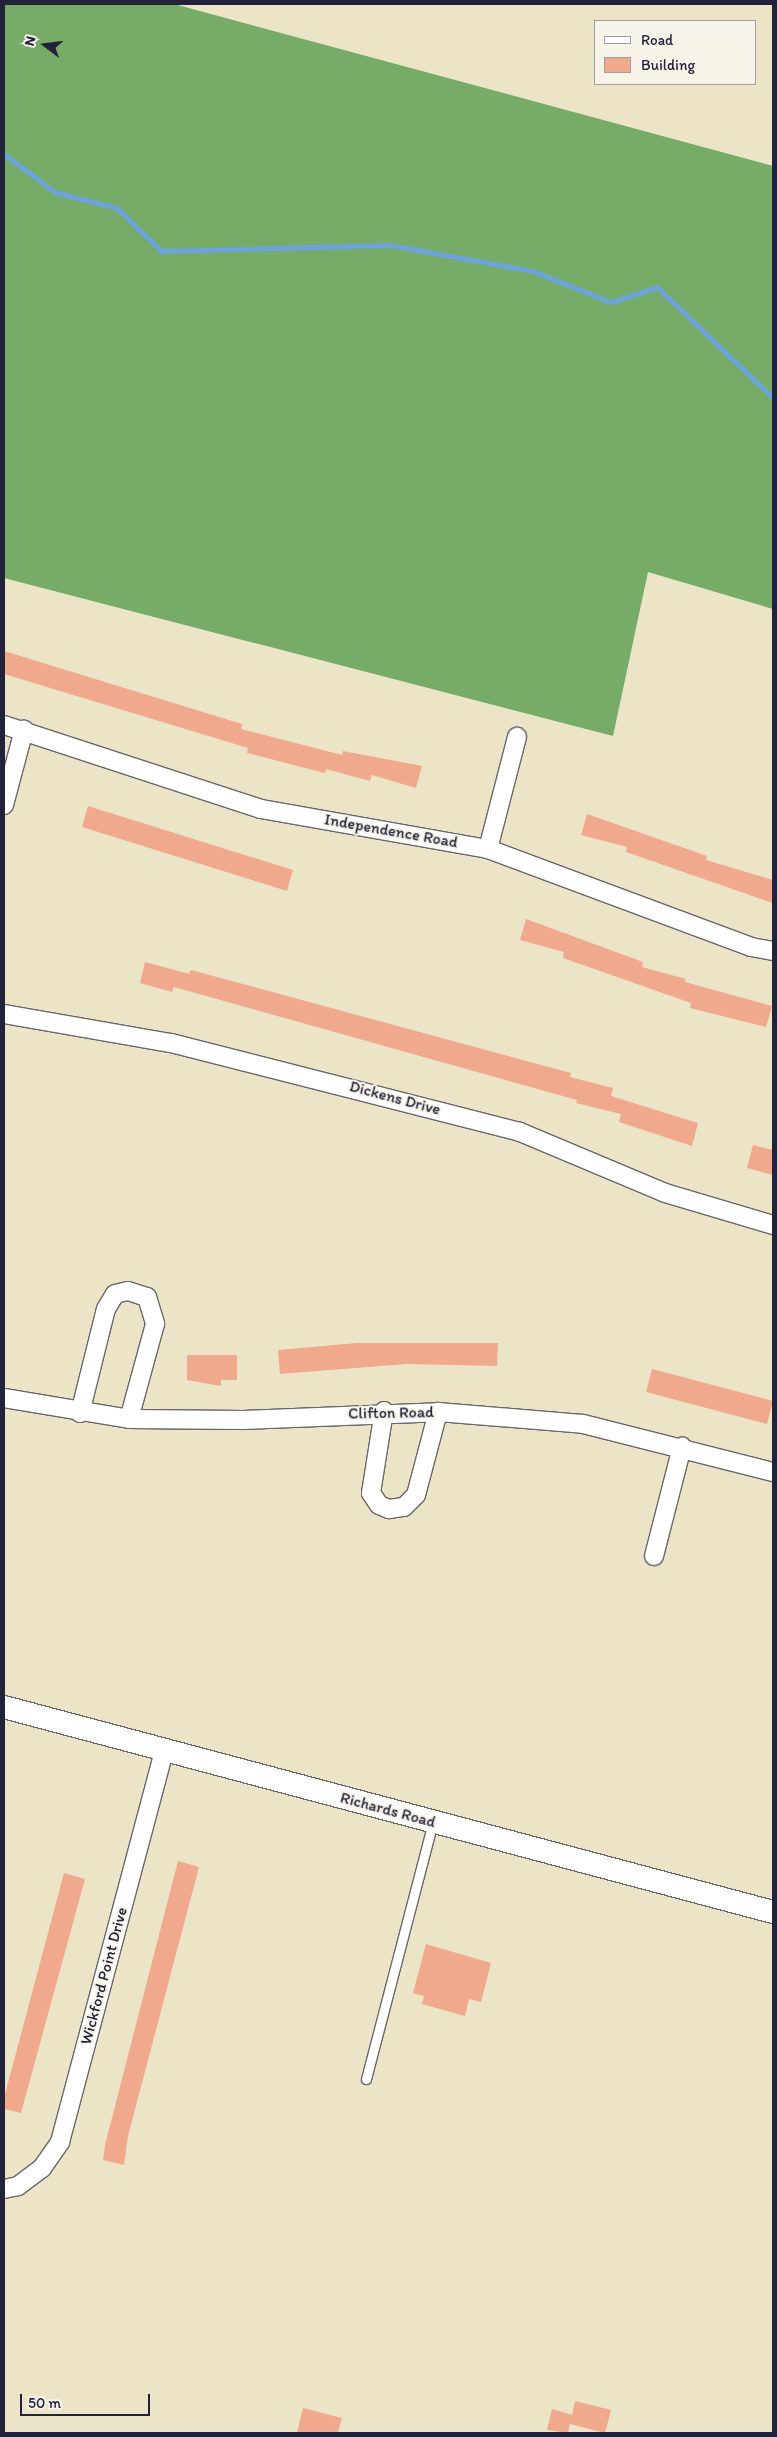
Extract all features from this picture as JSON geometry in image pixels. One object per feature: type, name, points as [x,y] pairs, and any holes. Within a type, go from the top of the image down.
[{"type":"street","name":"Independence Road","points":[[4,724],[261,809],[488,849],[751,947],[773,951]]},
{"type":"street","points":[[4,805],[24,730]]},
{"type":"street","points":[[488,849],[517,737]]},
{"type":"street","name":"Dickens Drive","points":[[4,1014],[171,1043],[510,1130],[665,1193],[773,1225]]},
{"type":"street","points":[[80,1413],[106,1309],[115,1294],[128,1291],[147,1297],[155,1324],[129,1419]]},
{"type":"street","name":"Clifton Road","points":[[4,1398],[80,1413],[129,1419],[242,1420],[384,1411],[438,1412],[583,1424],[682,1447],[773,1472]]},
{"type":"street","points":[[384,1411],[371,1493],[379,1505],[389,1509],[404,1507],[416,1495],[438,1412]]},
{"type":"street","points":[[654,1556],[682,1447]]},
{"type":"street","name":"Richards Road","points":[[4,1707],[773,1912]]},
{"type":"street","name":"Wickford Point Drive","points":[[11,2188],[42,2168],[60,2142],[164,1750]]},
{"type":"lane","points":[[366,2079],[434,1822]]},
{"type":"green space","points":[[4,4],[174,4],[773,166],[773,609],[648,572],[613,736],[4,578]]},
{"type":"building","points":[[4,651],[242,724],[241,729],[342,755],[343,751],[422,766],[416,788],[372,775],[370,781],[326,769],[325,773],[247,753],[248,748],[4,674]]},
{"type":"building","points":[[88,806],[293,870],[287,891],[82,827]]},
{"type":"building","points":[[587,814],[707,856],[706,860],[773,880],[773,903],[626,852],[627,847],[581,835]]},
{"type":"building","points":[[526,919],[643,962],[642,967],[686,979],[685,982],[772,1006],[766,1027],[690,1008],[691,1003],[563,958],[564,952],[520,940]]},
{"type":"building","points":[[145,962],[189,974],[191,970],[571,1073],[570,1077],[613,1088],[611,1096],[698,1123],[692,1146],[619,1122],[621,1114],[576,1103],[577,1100],[174,987],[172,992],[140,983]]},
{"type":"building","points":[[753,1145],[773,1150],[773,1175],[747,1168]]},
{"type":"building","points":[[357,1343],[498,1343],[497,1366],[406,1364],[280,1374],[278,1350]]},
{"type":"building","points":[[187,1355],[237,1355],[237,1380],[221,1380],[221,1386],[187,1380]]},
{"type":"building","points":[[652,1369],[773,1401],[767,1424],[646,1392]]},
{"type":"building","points":[[178,1861],[199,1867],[128,2136],[124,2165],[103,2160],[105,2145]]},
{"type":"building","points":[[64,1873],[85,1879],[21,2113],[4,2109],[4,2098]]},
{"type":"building","points":[[426,1944],[491,1963],[481,2002],[469,1999],[465,2016],[422,2004],[424,1996],[413,1993]]},
{"type":"building","points":[[575,2401],[611,2410],[605,2433],[570,2424],[568,2433],[547,2430],[552,2409],[572,2415]]},
{"type":"building","points":[[303,2408],[342,2418],[338,2433],[297,2433]]},
{"type":"waterway","points":[[4,154],[55,192],[117,208],[161,251],[390,245],[533,271],[611,302],[657,287],[773,398]]}]
